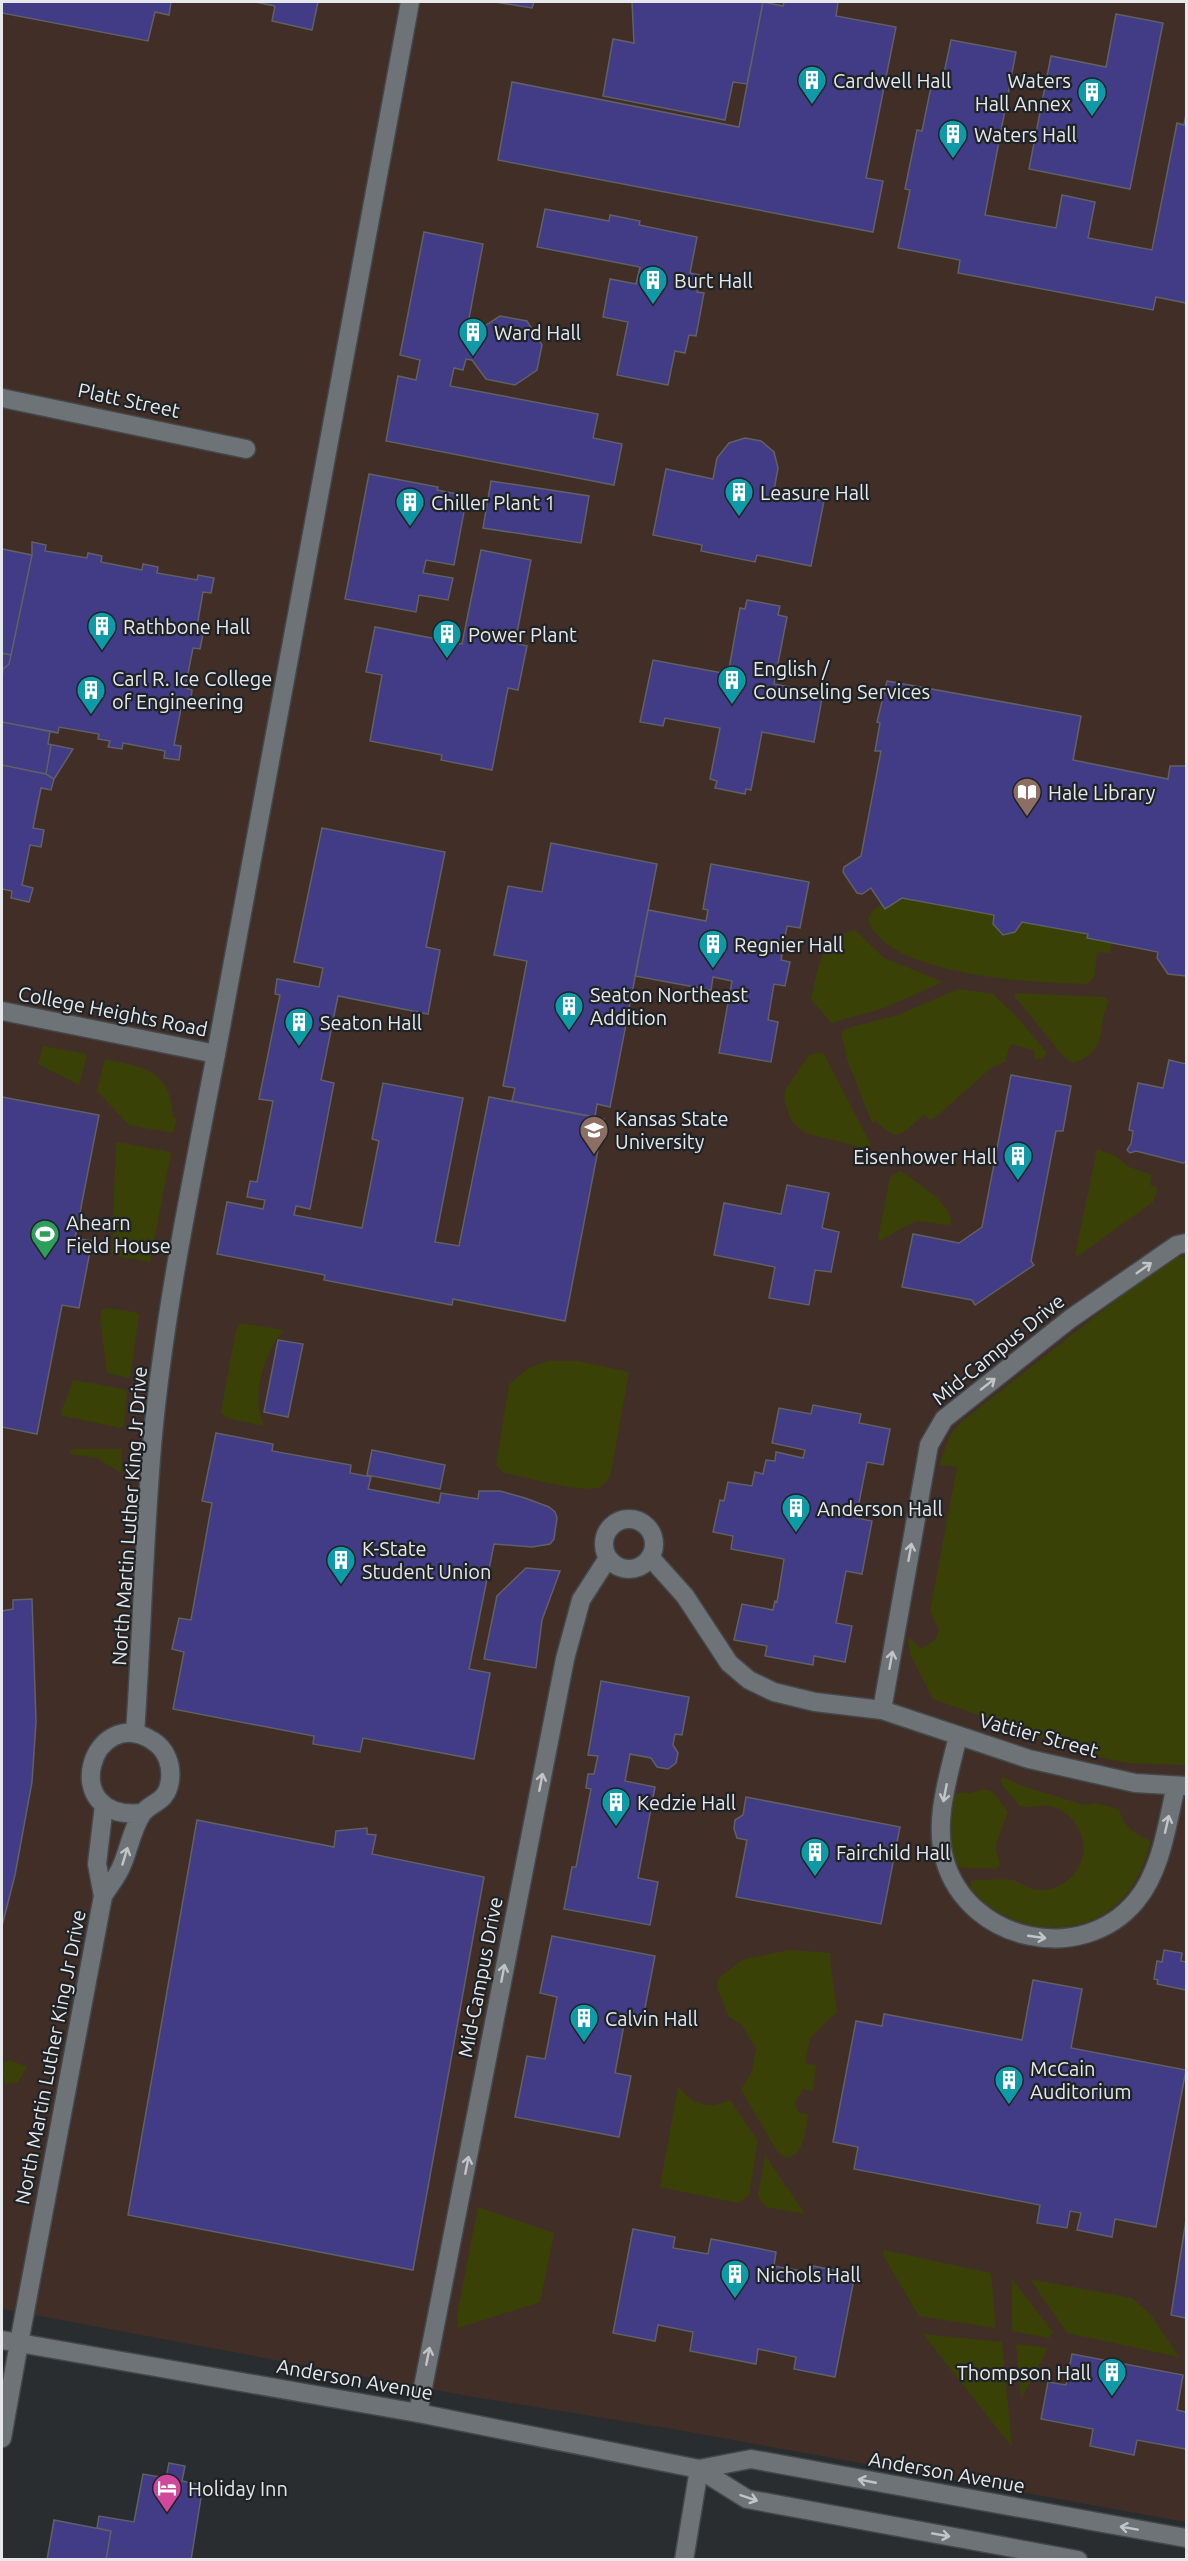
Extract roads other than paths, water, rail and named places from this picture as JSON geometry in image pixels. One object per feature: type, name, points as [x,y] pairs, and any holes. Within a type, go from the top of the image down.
[{"type":"street","name":"North Martin Luther King Jr Drive","points":[[102,1896],[122,1868],[143,1813],[157,1804],[165,1795],[171,1773],[164,1751],[156,1743],[135,1733],[153,1434],[173,1283],[410,2]]},
{"type":"street","name":"Platt Street","points":[[2,398],[246,449]]},
{"type":"street","name":"College Heights Road","points":[[2,1011],[216,1054]]},
{"type":"street","name":"Mid-Campus Drive","points":[[882,1710],[929,1444],[944,1419],[1074,1316],[1177,1245],[1186,1243]]},
{"type":"street","name":"Mid-Campus Drive","points":[[418,2413],[565,1659],[581,1600],[608,1558],[604,1543],[610,1528],[615,1523],[631,1519],[646,1526],[651,1533],[653,1549],[650,1557]]},
{"type":"street","points":[[608,1558],[621,1567],[629,1569],[645,1563],[650,1557],[686,1596],[729,1663],[749,1680],[774,1692],[815,1702],[882,1710]]},
{"type":"street","name":"Vattier Street","points":[[882,1710],[1029,1759],[1135,1783],[1181,1786]]},
{"type":"street","points":[[135,1733],[124,1734],[103,1743],[91,1763],[91,1786],[104,1804],[125,1814],[143,1813]]},
{"type":"street","points":[[958,1736],[944,1799],[941,1827],[944,1859],[952,1882],[977,1911],[1017,1934],[1060,1939],[1081,1937],[1123,1914],[1137,1900],[1159,1857],[1181,1786]]},
{"type":"street","name":"North Martin Luther King Jr Drive","points":[[2,2438],[10,2342],[102,1896],[97,1864],[104,1804]]},
{"type":"street","name":"Anderson Avenue","points":[[10,2342],[418,2413],[699,2469],[747,2499],[1078,2559]]},
{"type":"street","name":"Anderson Avenue","points":[[699,2469],[751,2459],[1186,2538]]},
{"type":"street","points":[[684,2559],[699,2469]]},
{"type":"place","name":"Cardwell Hall","points":[[812,106]]},
{"type":"place","name":"Waters Hall Annex","points":[[1092,118]]},
{"type":"place","name":"Waters Hall","points":[[953,160]]},
{"type":"place","name":"Burt Hall","points":[[653,306]]},
{"type":"place","name":"Ward Hall","points":[[473,358]]},
{"type":"place","name":"Leasure Hall","points":[[739,518]]},
{"type":"place","name":"Chiller Plant 1","points":[[410,528]]},
{"type":"place","name":"Rathbone Hall","points":[[102,652]]},
{"type":"place","name":"Power Plant","points":[[447,660]]},
{"type":"place","name":"English / Counseling Services","points":[[732,706]]},
{"type":"place","name":"Carl R. Ice College of Engineering","points":[[91,716]]},
{"type":"place","name":"Hale Library","points":[[1027,818]]},
{"type":"place","name":"Regnier Hall","points":[[713,970]]},
{"type":"place","name":"Seaton Northeast Addition","points":[[569,1032]]},
{"type":"place","name":"Seaton Hall","points":[[299,1048]]},
{"type":"place","name":"Kansas State University","points":[[594,1156]]},
{"type":"place","name":"Eisenhower Hall","points":[[1018,1182]]},
{"type":"place","name":"Ahearn Field House","points":[[45,1260]]},
{"type":"place","name":"Anderson Hall","points":[[796,1534]]},
{"type":"place","name":"K-State Student Union","points":[[341,1586]]},
{"type":"place","name":"Kedzie Hall","points":[[616,1828]]},
{"type":"place","name":"Fairchild Hall","points":[[815,1878]]},
{"type":"place","name":"Calvin Hall","points":[[584,2044]]},
{"type":"place","name":"McCain Auditorium","points":[[1009,2106]]},
{"type":"place","name":"Nichols Hall","points":[[735,2300]]},
{"type":"place","name":"Thompson Hall","points":[[1112,2398]]},
{"type":"place","name":"Holiday Inn","points":[[167,2514]]}]
